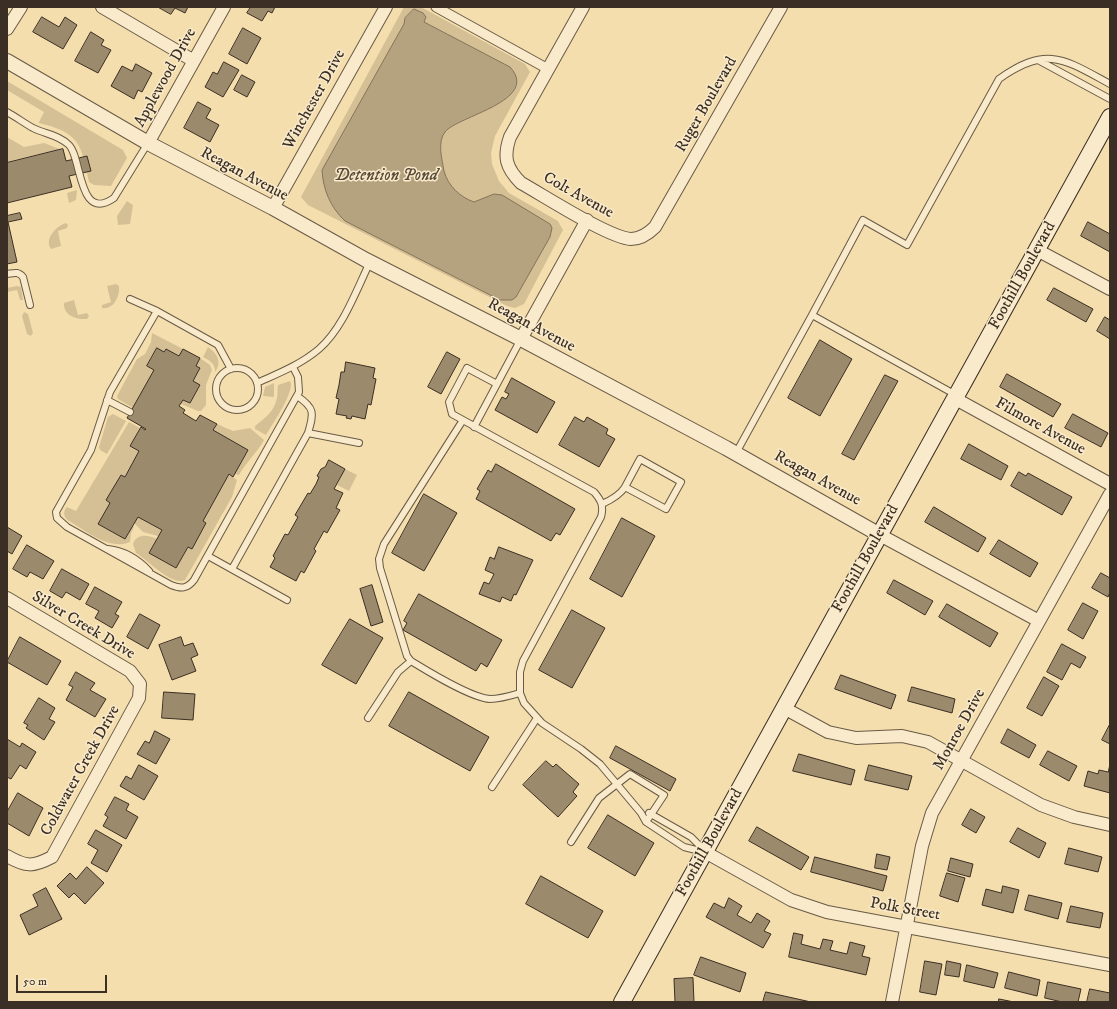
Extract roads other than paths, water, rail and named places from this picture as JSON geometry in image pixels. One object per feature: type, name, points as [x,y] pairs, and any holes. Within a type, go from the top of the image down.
[{"type":"main road","name":"Foothill Boulevard","points":[[622,1002],[706,852],[1110,116]]},
{"type":"street","points":[[7,28],[21,7]]},
{"type":"street","points":[[102,7],[194,61]]},
{"type":"street","name":"Applewood Drive","points":[[148,143],[224,7]]},
{"type":"street","name":"Winchester Drive","points":[[273,208],[386,7]]},
{"type":"street","points":[[436,7],[548,69]]},
{"type":"street","name":"Colt Avenue","points":[[583,7],[510,138],[506,150],[508,166],[512,174],[521,183],[587,220],[623,238],[640,238],[648,234],[661,218]]},
{"type":"street","name":"Ruger Boulevard","points":[[661,218],[781,7]]},
{"type":"street","name":"Reagan Avenue","points":[[7,61],[148,143],[273,208],[370,262],[521,339],[736,454],[880,535],[1039,621]]},
{"type":"street","points":[[521,339],[587,220]]},
{"type":"street","points":[[1037,250],[1110,289]]},
{"type":"street","name":"Filmore Avenue","points":[[955,397],[1110,484]]},
{"type":"street","name":"Monroe Drive","points":[[892,1002],[922,846],[932,813],[1110,494]]},
{"type":"street","name":"Silver Creek Drive","points":[[7,598],[130,671],[140,684]]},
{"type":"street","name":"Coldwater Creek Drive","points":[[7,856],[18,862],[37,865],[52,857],[139,698],[140,684]]},
{"type":"street","points":[[784,708],[828,732],[856,738],[902,736],[928,742],[1041,805],[1074,817],[1110,824]]},
{"type":"street","name":"Polk Street","points":[[706,852],[790,900],[827,912],[1110,965]]},
{"type":"lane","points":[[736,454],[864,220],[907,245],[999,79],[1017,66],[1037,60],[1052,59],[1067,61],[1110,84]]},
{"type":"lane","points":[[1037,60],[1110,100]]},
{"type":"lane","points":[[7,112],[33,128],[62,139],[68,144],[73,150],[81,182],[87,195],[93,201],[101,204],[109,202],[122,188],[148,143]]},
{"type":"lane","points":[[257,383],[293,367],[320,348],[330,337],[342,318],[370,262]]},
{"type":"lane","points":[[7,274],[16,272],[20,273],[23,277],[30,304]]},
{"type":"lane","points":[[130,299],[157,311],[218,345],[232,369]]},
{"type":"lane","points":[[157,311],[107,400],[91,450],[56,512],[58,518],[67,527],[171,585],[183,588],[190,586],[208,556],[297,396],[300,385],[293,367]]},
{"type":"lane","points":[[812,315],[955,397]]},
{"type":"lane","points":[[474,427],[521,339]]},
{"type":"lane","points":[[497,384],[467,368],[449,402],[452,414],[594,492],[602,504],[601,517],[523,661],[520,672],[520,693],[524,703],[537,718],[600,764],[641,813],[646,822],[684,847],[706,852]]},
{"type":"lane","points":[[232,369],[243,369],[249,372],[257,383],[256,397],[247,408],[233,410],[226,408],[216,397],[216,383],[224,373],[232,369]]},
{"type":"lane","points":[[232,569],[308,433],[313,418],[312,410],[307,403],[297,396]]},
{"type":"lane","points":[[107,400],[130,412]]},
{"type":"lane","points":[[463,420],[384,544],[379,559],[380,568],[407,656],[412,661],[480,697],[500,699],[520,693]]},
{"type":"lane","points":[[308,433],[359,443]]},
{"type":"lane","points":[[602,504],[618,495],[625,487],[640,459],[681,482],[666,510],[625,487]]},
{"type":"lane","points":[[208,556],[287,600]]},
{"type":"lane","points":[[368,718],[398,672],[412,661]]},
{"type":"lane","points":[[492,787],[537,718]]},
{"type":"lane","points":[[571,842],[599,798],[630,774],[664,794],[646,822]]},
{"type":"lane","points":[[641,813],[651,814],[691,837],[706,852]]},
{"type":"water","name":"Detention Pond","points":[[414,9],[423,13],[426,17],[424,22],[510,67],[517,79],[515,89],[506,98],[494,106],[453,126],[445,132],[441,141],[444,171],[448,181],[459,194],[474,202],[494,194],[502,195],[550,224],[552,228],[550,237],[516,297],[512,300],[500,300],[345,221],[335,210],[328,197],[322,170],[404,24],[405,18]]}]
